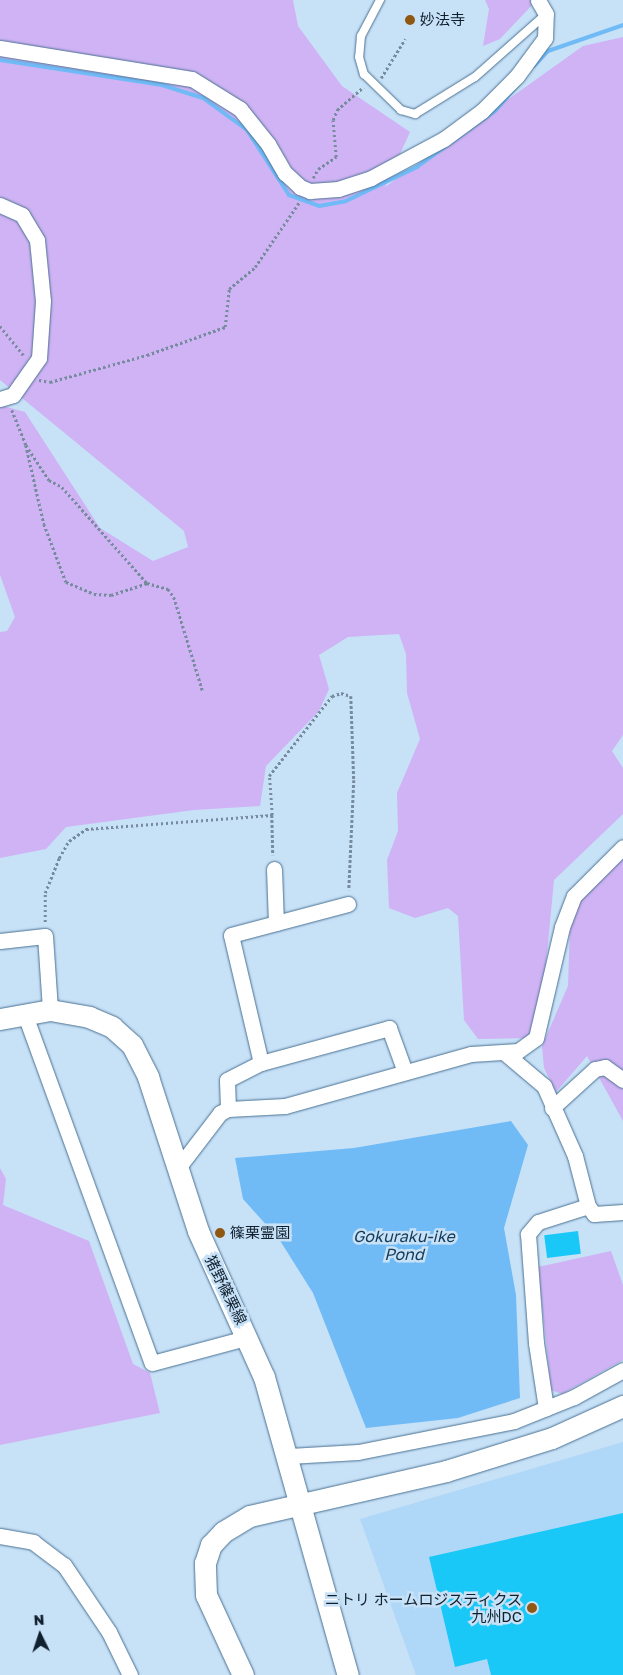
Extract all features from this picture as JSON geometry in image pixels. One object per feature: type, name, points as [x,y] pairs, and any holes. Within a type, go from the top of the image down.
[{"type":"main road","name":"猪野篠栗線","points":[[0,1019],[50,1010],[89,1017],[112,1027],[132,1045],[148,1077],[198,1231],[249,1337],[303,1503],[348,1675]]},
{"type":"main road","points":[[243,1675],[206,1595],[205,1563],[211,1545],[236,1524],[250,1516],[446,1471],[552,1438],[623,1406]]},
{"type":"street","points":[[0,48],[192,79],[240,109],[268,144],[285,173],[310,190],[338,190],[371,178],[444,139],[482,112],[517,76],[545,38],[546,14],[538,0]]},
{"type":"street","points":[[0,205],[22,216],[39,249],[42,339],[32,370],[4,398]]},
{"type":"street","points":[[178,1168],[220,1112],[228,1109],[285,1106],[471,1054],[506,1054],[518,1051],[536,1038],[559,936],[574,896],[623,846]]},
{"type":"street","points":[[274,869],[276,923]]},
{"type":"street","points":[[261,1063],[231,935],[348,904]]},
{"type":"street","points":[[0,941],[45,936],[50,1010]]},
{"type":"street","points":[[25,1015],[152,1363],[249,1337]]},
{"type":"street","points":[[228,1109],[226,1080],[261,1063],[389,1028],[405,1072]]},
{"type":"street","points":[[506,1054],[544,1086],[574,1156],[588,1206],[594,1214],[623,1212]]},
{"type":"street","points":[[552,1108],[595,1070],[605,1067],[623,1080]]},
{"type":"street","points":[[546,1408],[536,1343],[528,1234],[538,1222],[588,1206]]},
{"type":"street","points":[[289,1456],[358,1452],[457,1435],[514,1421],[546,1408],[623,1370]]},
{"type":"street","points":[[0,1536],[33,1542],[64,1565],[109,1632],[130,1675]]},
{"type":"lane","points":[[380,0],[361,36],[359,57],[372,84],[401,110],[415,114],[475,77],[546,14]]},
{"type":"path","points":[[0,326],[41,382],[50,382],[206,336],[225,327],[229,290],[255,267],[293,209],[310,190],[318,169],[336,157],[333,120],[337,110],[372,84],[405,39]]},
{"type":"path","points":[[4,398],[26,445],[49,480],[62,487],[147,583]]},
{"type":"path","points":[[26,445],[44,524],[66,582],[94,594],[111,595],[147,583],[159,584],[174,597],[203,692]]},
{"type":"path","points":[[274,869],[269,776],[332,696],[341,693],[351,696],[354,780],[348,904]]},
{"type":"path","points":[[45,936],[45,893],[69,841],[86,829],[272,814]]},
{"type":"shaded area","points":[[0,0],[293,0],[298,26],[342,86],[410,132],[385,187],[583,46],[623,37],[623,735],[612,751],[623,768],[623,814],[554,880],[540,1028],[533,1038],[478,1039],[464,1020],[458,916],[448,908],[415,918],[389,908],[387,860],[398,831],[397,793],[420,739],[407,693],[406,654],[399,634],[348,637],[319,655],[329,689],[319,711],[266,766],[260,806],[194,810],[66,827],[46,849],[0,858],[0,632],[7,631],[15,617],[0,575],[0,405],[25,412],[100,528],[153,561],[188,547],[184,531],[0,380]]},
{"type":"shaded area","points":[[485,0],[537,0],[500,39],[483,46],[489,9]]},
{"type":"shaded area","points":[[623,847],[623,1121],[587,1056],[556,1092],[544,1068],[542,1046],[568,986],[571,893]]},
{"type":"shaded area","points":[[0,1168],[6,1179],[3,1205],[89,1241],[133,1364],[150,1373],[160,1413],[0,1445]]},
{"type":"shaded area","points":[[611,1251],[623,1285],[623,1360],[562,1394],[551,1390],[538,1267]]},
{"type":"shaded area","points":[[623,1442],[623,1675],[416,1675],[360,1519]]},
{"type":"water","name":"Gokuraku-ike Pond","points":[[511,1121],[528,1145],[504,1228],[516,1295],[520,1398],[458,1418],[366,1428],[313,1293],[279,1239],[243,1199],[235,1158],[354,1148]]},
{"type":"building","points":[[578,1231],[581,1254],[547,1258],[544,1235]]},
{"type":"building","name":"ニトリ ホームロジスティクス 九州DC","points":[[623,1513],[623,1675],[491,1675],[487,1659],[455,1667],[429,1557]]},
{"type":"waterway","points":[[534,66],[548,51],[623,25]]},
{"type":"waterway","points":[[0,60],[162,85],[203,98],[247,130],[289,195],[319,206],[346,201],[417,167],[495,111],[518,85]]},
{"type":"place","name":"妙法寺","points":[[410,20]]},
{"type":"place","name":"篠栗霊園","points":[[220,1233]]},
{"type":"place","name":"ニトリ ホームロジスティクス 九州DC","points":[[532,1608]]}]
